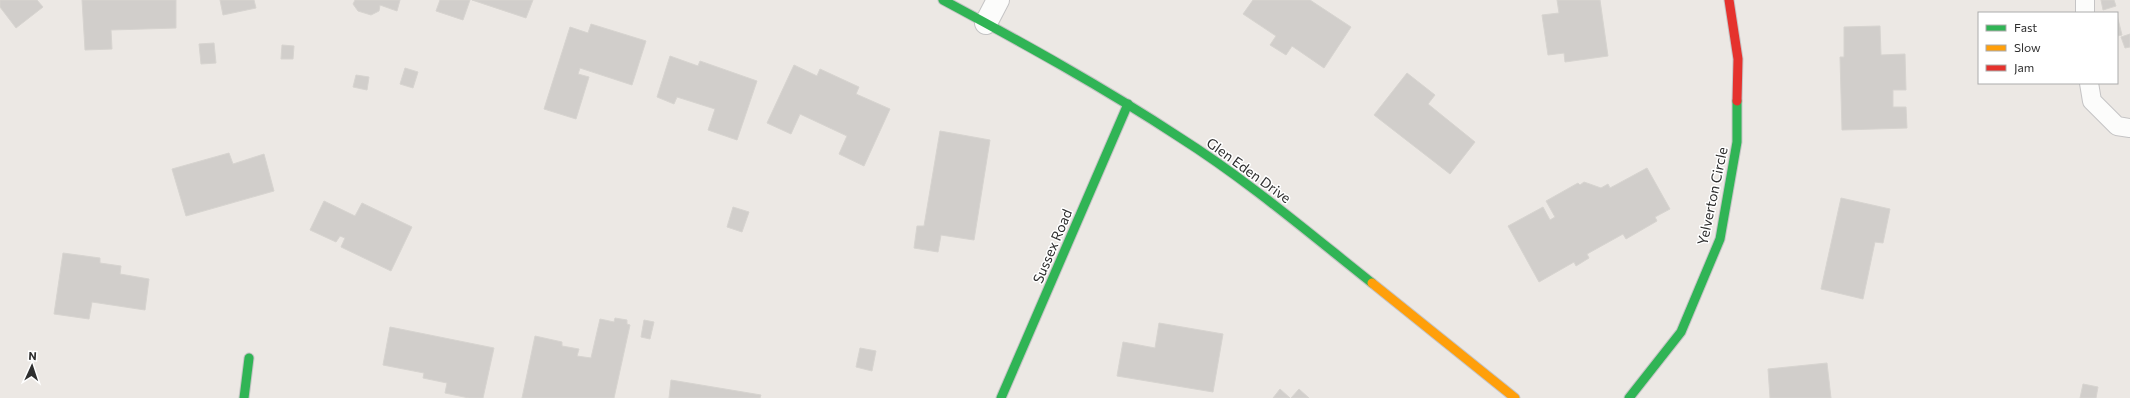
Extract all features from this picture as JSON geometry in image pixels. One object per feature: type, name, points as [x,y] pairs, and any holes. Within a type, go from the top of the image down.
[{"type":"street","name":"Glen Eden Drive","points":[[943,0],[1058,62],[1180,137],[1256,190],[1515,398]]},
{"type":"street","points":[[986,23],[998,0]]},
{"type":"street","name":"Yelverton Circle","points":[[1629,398],[1682,332],[1720,239],[1737,142],[1738,59],[1729,0]]},
{"type":"street","name":"Sussex Road","points":[[1002,398],[1128,104]]},
{"type":"street","points":[[244,398],[249,358]]},
{"type":"lane","points":[[2085,0],[2085,12]]},
{"type":"lane","points":[[2089,84],[2092,101],[2117,126],[2130,128]]},
{"type":"building","points":[[0,0],[37,0],[43,7],[16,28],[0,7]]},
{"type":"building","points":[[82,0],[176,0],[176,28],[111,30],[112,49],[85,50]]},
{"type":"building","points":[[220,0],[254,0],[256,8],[223,15]]},
{"type":"building","points":[[355,0],[400,0],[397,11],[380,5],[379,11],[371,15],[358,11],[353,4]]},
{"type":"building","points":[[440,0],[470,0],[463,20],[436,11]]},
{"type":"building","points":[[472,0],[533,0],[526,18]]},
{"type":"building","points":[[1253,0],[1310,0],[1351,27],[1324,68],[1292,46],[1286,55],[1270,45],[1276,36],[1243,14]]},
{"type":"building","points":[[1557,0],[1600,0],[1608,56],[1565,62],[1564,53],[1548,55],[1542,15],[1559,13]]},
{"type":"building","points":[[2101,0],[2114,0],[2116,6],[2103,10]]},
{"type":"building","points":[[2118,19],[2122,35],[2118,36]]},
{"type":"building","points":[[591,24],[646,41],[632,85],[580,68],[578,74],[589,77],[576,119],[544,109],[570,27],[588,33]]},
{"type":"building","points":[[1880,26],[1881,55],[1905,54],[1906,90],[1893,90],[1893,107],[1906,107],[1907,128],[1842,130],[1840,57],[1844,57],[1844,27]]},
{"type":"building","points":[[2130,34],[2130,47],[2125,48],[2121,37]]},
{"type":"building","points":[[214,43],[216,63],[201,64],[199,44]]},
{"type":"building","points":[[282,45],[294,46],[293,59],[281,59]]},
{"type":"building","points":[[670,56],[698,66],[700,61],[757,81],[737,140],[708,130],[715,109],[677,97],[674,104],[657,97]]},
{"type":"building","points":[[794,65],[817,76],[820,69],[859,87],[856,94],[890,109],[864,166],[839,154],[847,136],[800,114],[791,134],[767,123]]},
{"type":"building","points":[[405,68],[418,72],[413,88],[400,84]]},
{"type":"building","points":[[1407,73],[1435,95],[1428,104],[1475,142],[1450,174],[1374,115]]},
{"type":"building","points":[[356,75],[369,77],[367,90],[353,87]]},
{"type":"building","points":[[940,131],[990,140],[974,240],[941,235],[938,252],[914,248],[917,226],[924,226]]},
{"type":"building","points":[[229,153],[233,164],[264,154],[274,191],[186,216],[172,169]]},
{"type":"building","points":[[1647,168],[1670,209],[1655,217],[1657,221],[1626,239],[1623,234],[1587,254],[1589,258],[1576,266],[1574,262],[1539,282],[1508,226],[1543,207],[1550,220],[1555,217],[1546,201],[1578,183],[1580,185],[1584,182],[1601,188],[1608,184],[1610,188]]},
{"type":"building","points":[[1841,198],[1890,209],[1883,243],[1875,242],[1863,299],[1821,289]]},
{"type":"building","points":[[324,201],[355,216],[362,203],[412,227],[391,271],[341,247],[345,238],[340,236],[336,242],[310,230]]},
{"type":"building","points":[[733,207],[749,212],[742,232],[727,227]]},
{"type":"building","points":[[63,253],[100,258],[100,263],[121,266],[120,274],[149,279],[145,310],[92,302],[89,319],[54,314]]},
{"type":"building","points":[[615,318],[627,320],[627,324],[630,325],[614,398],[522,398],[535,336],[562,342],[562,346],[579,349],[577,356],[591,358],[600,319],[614,322]]},
{"type":"building","points":[[644,320],[654,322],[650,339],[641,337]]},
{"type":"building","points":[[1159,323],[1223,334],[1213,392],[1117,376],[1123,342],[1155,348]]},
{"type":"building","points":[[390,327],[494,348],[483,398],[469,398],[445,393],[447,383],[423,378],[424,373],[383,365]]},
{"type":"building","points":[[860,348],[876,351],[872,371],[856,367]]},
{"type":"building","points":[[1827,363],[1831,398],[1770,398],[1768,369]]},
{"type":"building","points":[[671,380],[761,395],[760,398],[669,398]]},
{"type":"building","points":[[2083,384],[2098,387],[2096,398],[2080,398]]},
{"type":"building","points":[[1280,389],[1290,398],[1273,398]]},
{"type":"building","points":[[1299,389],[1309,398],[1291,398]]},
{"type":"traffic: fast","points":[[943,0],[1092,83],[1204,154],[1277,207],[1372,283]]},
{"type":"traffic: fast","points":[[1629,398],[1681,332],[1720,239],[1737,142],[1737,101]]},
{"type":"traffic: fast","points":[[1001,398],[1128,104]]},
{"type":"traffic: fast","points":[[244,398],[249,358]]},
{"type":"traffic: slow","points":[[1372,283],[1515,398]]},
{"type":"traffic: jam","points":[[1729,0],[1738,59],[1737,101]]}]
